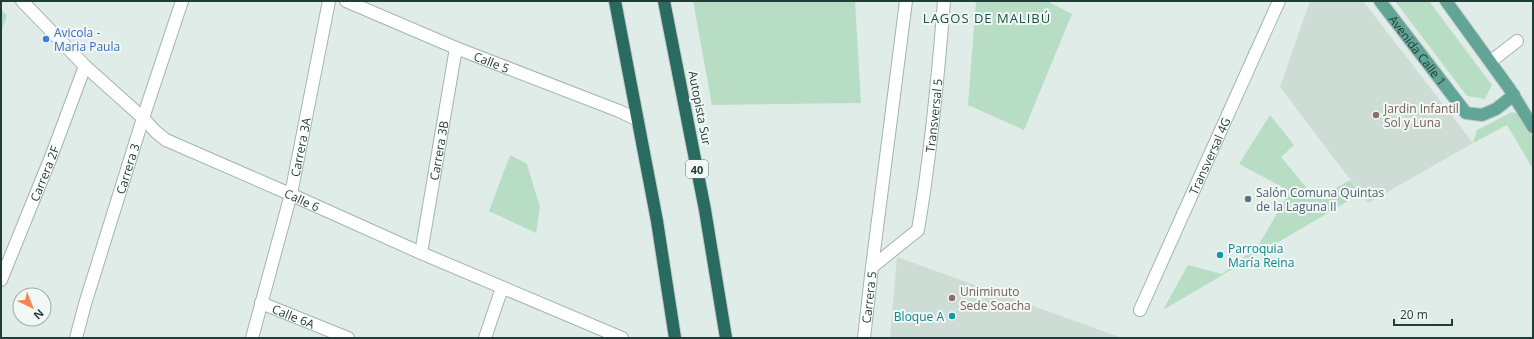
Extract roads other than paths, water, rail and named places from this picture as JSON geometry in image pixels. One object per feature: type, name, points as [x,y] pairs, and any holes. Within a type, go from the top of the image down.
[{"type":"highway","points":[[614,1],[657,221],[675,338]]},
{"type":"highway","name":"Autopista Sur","points":[[664,1],[705,210],[726,338]]},
{"type":"main road","name":"Avenida Calle 1","points":[[1380,1],[1466,113],[1482,115],[1496,109],[1514,95]]},
{"type":"main road","points":[[1446,1],[1514,95],[1533,127]]},
{"type":"street","name":"Calle 6","points":[[22,1],[85,66],[166,140],[291,194],[421,253],[622,338]]},
{"type":"street","name":"Carrera 3","points":[[76,338],[85,304],[143,118],[182,1]]},
{"type":"street","name":"Carrera 3A","points":[[252,338],[291,194],[329,1]]},
{"type":"street","name":"Calle 5","points":[[346,1],[456,48],[619,111],[638,120]]},
{"type":"street","points":[[872,267],[906,1]]},
{"type":"street","name":"Transversal 5","points":[[918,230],[927,176],[939,67],[944,1]]},
{"type":"street","name":"Transversal 4G","points":[[1140,310],[1279,1]]},
{"type":"street","points":[[1490,62],[1517,41]]},
{"type":"street","name":"Carrera 3B","points":[[421,253],[456,48]]},
{"type":"street","name":"Carrera 2F","points":[[1,280],[51,157],[85,66]]},
{"type":"street","name":"Carrera 5","points":[[864,338],[872,267],[918,230]]},
{"type":"street","points":[[485,338],[502,288]]},
{"type":"street","name":"Calle 6A","points":[[262,303],[348,338]]},
{"type":"place","name":"Avicola - Maria Paula","points":[[46,39]]},
{"type":"place","name":"Jardin Infantil Sol y Luna","points":[[1376,115]]},
{"type":"place","name":"Salón Comuna Quintas de la Laguna II","points":[[1248,199]]},
{"type":"place","name":"Parroquia María Reina","points":[[1220,255]]},
{"type":"place","name":"Uniminuto Sede Soacha","points":[[952,298]]},
{"type":"place","name":"Bloque A","points":[[952,316]]},
{"type":"district","name":"LAGOS DE MALIBÚ","points":[[987,18]]}]
